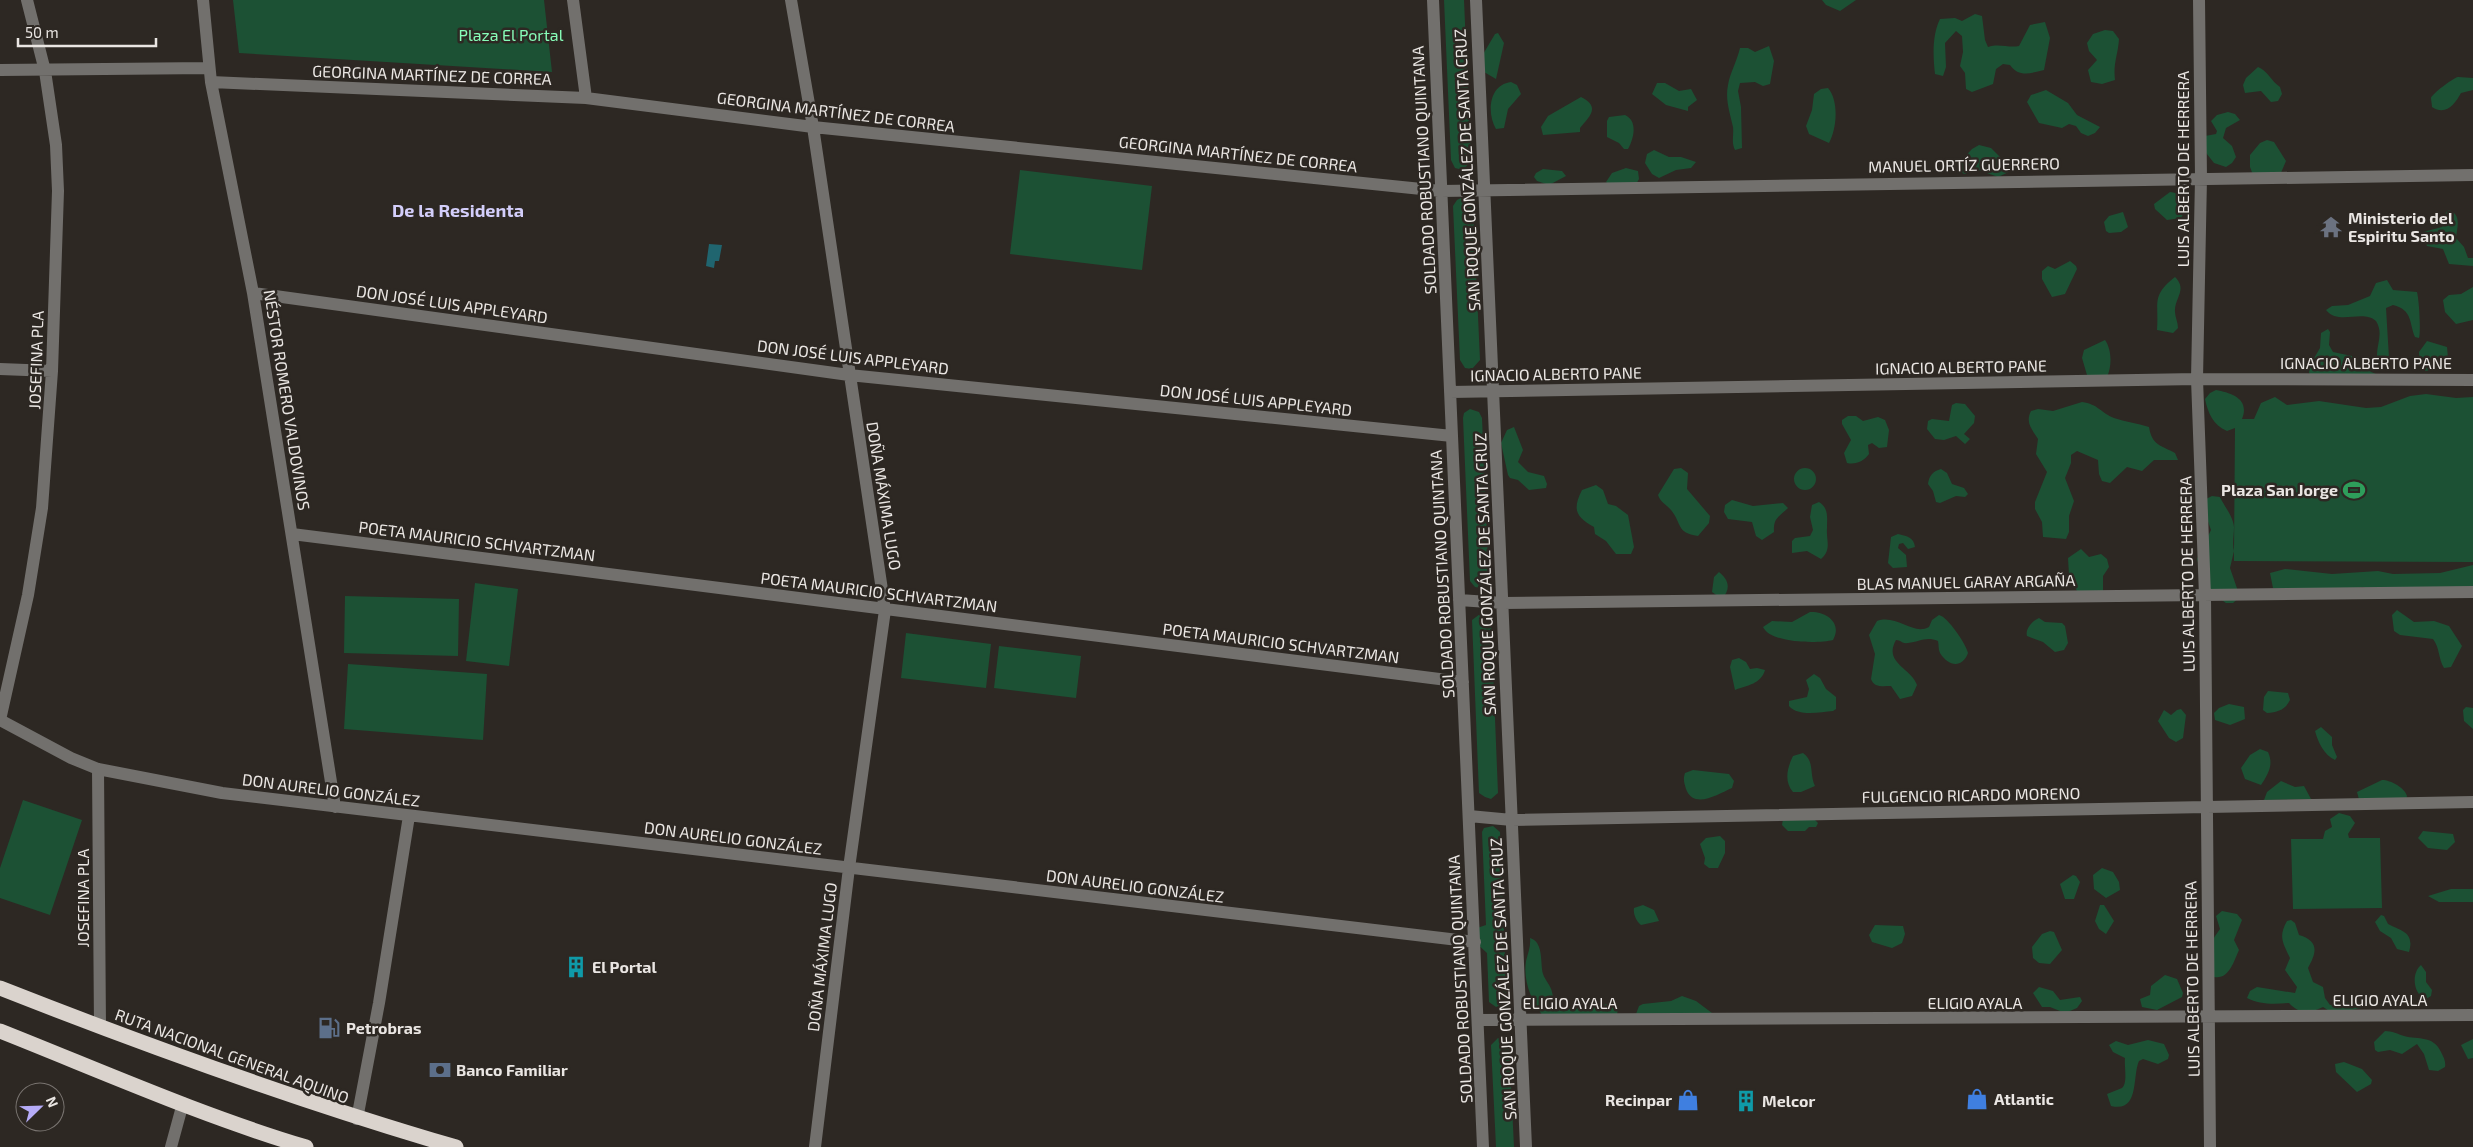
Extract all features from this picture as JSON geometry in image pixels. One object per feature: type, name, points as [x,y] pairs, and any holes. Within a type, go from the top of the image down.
[{"type":"highway","name":"RUTA NACIONAL GENERAL AQUINO","points":[[0,988],[275,1091],[357,1118],[456,1147]]},
{"type":"highway","points":[[0,1031],[183,1103],[306,1147]]},
{"type":"street","name":"JOSEFINA PLA","points":[[0,720],[28,595],[42,508],[52,371],[58,191],[56,145],[45,71],[27,0]]},
{"type":"street","name":"NÉSTOR ROMERO VALDOVINOS","points":[[203,0],[211,82],[254,292],[335,807]]},
{"type":"street","points":[[573,0],[586,98]]},
{"type":"street","name":"DOÑA MÁXIMA LUGO","points":[[791,0],[813,128],[884,610],[849,868],[815,1147]]},
{"type":"street","name":"SOLDADO ROBUSTIANO QUINTANA","points":[[1433,0],[1484,1147]]},
{"type":"street","name":"SAN ROQUE GONZÁLEZ DE SANTA CRUZ","points":[[1476,0],[1526,1147]]},
{"type":"street","name":"LUIS ALBERTO DE HERRERA","points":[[2199,0],[2201,178],[2197,379],[2205,596],[2210,1147]]},
{"type":"street","points":[[0,70],[209,68]]},
{"type":"street","name":"GEORGINA MARTÍNEZ DE CORREA","points":[[211,82],[586,98],[813,128],[1456,191]]},
{"type":"street","name":"MANUEL ORTÍZ GUERRERO","points":[[1456,191],[1484,189],[2473,175]]},
{"type":"street","name":"DON JOSÉ LUIS APPLEYARD","points":[[254,292],[849,375],[1452,436]]},
{"type":"street","points":[[0,369],[52,371]]},
{"type":"street","name":"IGNACIO ALBERTO PANE","points":[[1450,392],[2197,379],[2473,380]]},
{"type":"street","name":"POETA MAURICIO SCHVARTZMAN","points":[[292,534],[1463,682]]},
{"type":"street","name":"BLAS MANUEL GARAY ARGAÑA","points":[[1459,600],[1502,603],[2473,592]]},
{"type":"street","name":"DON AURELIO GONZÁLEZ","points":[[0,720],[71,758],[98,770],[222,793],[1474,942]]},
{"type":"street","name":"JOSEFINA PLA","points":[[98,770],[100,1027]]},
{"type":"street","name":"FULGENCIO RICARDO MORENO","points":[[1469,816],[1512,820],[2473,802]]},
{"type":"street","points":[[357,1118],[379,1003],[409,816]]},
{"type":"street","name":"ELIGIO AYALA","points":[[1478,1020],[2473,1015]]},
{"type":"street","points":[[171,1147],[183,1103]]},
{"type":"green space","name":"Plaza El Portal","points":[[233,0],[544,0],[552,72],[239,53]]},
{"type":"green space","points":[[1444,0],[1464,0],[1471,161],[1463,170],[1455,168],[1451,160]]},
{"type":"green space","points":[[1822,0],[1856,0],[1840,11],[1826,5]]},
{"type":"green space","points":[[1975,14],[1982,16],[1985,40],[1988,47],[1996,45],[2019,46],[2030,25],[2045,22],[2050,38],[2044,70],[2026,74],[2017,72],[2010,65],[2003,64],[1996,69],[1993,84],[1972,92],[1966,89],[1965,73],[1960,66],[1963,52],[1962,36],[1956,31],[1945,43],[1946,67],[1943,76],[1935,74],[1934,39],[1940,19],[1955,18],[1962,21]]},
{"type":"green space","points":[[2105,30],[2113,31],[2119,39],[2115,80],[2102,84],[2091,82],[2088,70],[2097,60],[2089,51],[2087,43],[2093,34]]},
{"type":"green space","points":[[1498,33],[1504,43],[1496,79],[1484,72],[1482,56],[1495,34]]},
{"type":"green space","points":[[1769,46],[1774,61],[1770,84],[1763,86],[1755,82],[1740,83],[1738,91],[1741,107],[1742,148],[1735,150],[1727,96],[1730,76],[1740,48],[1748,48],[1755,52]]},
{"type":"green space","points":[[2258,67],[2280,87],[2282,94],[2278,101],[2271,102],[2261,91],[2245,93],[2243,85],[2246,78]]},
{"type":"green space","points":[[2458,77],[2473,78],[2473,90],[2461,93],[2450,108],[2442,110],[2432,107],[2432,96]]},
{"type":"green space","points":[[1511,82],[1517,85],[1521,94],[1508,109],[1504,128],[1496,129],[1491,116],[1491,101],[1498,88],[1503,84]]},
{"type":"green space","points":[[1657,83],[1665,83],[1679,91],[1691,89],[1697,100],[1688,107],[1688,111],[1666,105],[1652,94]]},
{"type":"green space","points":[[1828,88],[1832,93],[1836,115],[1834,130],[1829,143],[1809,134],[1806,126],[1812,110],[1814,94],[1821,89]]},
{"type":"green space","points":[[2046,90],[2068,103],[2077,115],[2100,127],[2095,133],[2088,136],[2081,133],[2076,126],[2069,124],[2062,128],[2039,123],[2027,102],[2031,95]]},
{"type":"green space","points":[[1581,97],[1591,105],[1592,109],[1580,128],[1580,132],[1543,135],[1541,127],[1548,116]]},
{"type":"green space","points":[[2228,112],[2235,114],[2240,120],[2226,128],[2223,138],[2232,146],[2236,157],[2226,167],[2214,163],[2203,149],[2205,136],[2216,134],[2217,131],[2211,121],[2217,115]]},
{"type":"green space","points":[[1625,115],[1632,121],[1634,130],[1628,149],[1624,149],[1619,143],[1607,137],[1607,121],[1609,117]]},
{"type":"green space","points":[[2267,140],[2274,142],[2286,161],[2280,175],[2253,175],[2250,167],[2250,155],[2260,143]]},
{"type":"green space","points":[[1979,145],[1991,148],[2013,170],[1998,177],[1976,169],[1965,174],[1959,172],[1958,164],[1972,149]]},
{"type":"green space","points":[[1654,150],[1669,157],[1681,157],[1696,162],[1691,168],[1676,170],[1659,178],[1652,174],[1645,163],[1647,154]]},
{"type":"green space","points":[[1626,168],[1638,171],[1639,179],[1635,186],[1609,185],[1606,182],[1612,173]]},
{"type":"green space","points":[[1543,169],[1562,171],[1566,176],[1549,185],[1537,181],[1534,177],[1536,173]]},
{"type":"green space","points":[[1020,170],[1152,186],[1142,270],[1010,254]]},
{"type":"green space","points":[[2170,192],[2181,196],[2188,205],[2181,218],[2167,220],[2155,209],[2154,204]]},
{"type":"green space","points":[[1461,198],[1470,200],[1473,205],[1480,360],[1472,369],[1465,368],[1460,360],[1453,206]]},
{"type":"green space","points":[[2449,210],[2457,218],[2456,238],[2464,247],[2468,258],[2473,258],[2473,266],[2449,264],[2443,249],[2427,246],[2422,235],[2423,232],[2442,227],[2446,212]]},
{"type":"green space","points":[[2123,212],[2128,227],[2121,232],[2109,233],[2106,231],[2104,222],[2109,216]]},
{"type":"green space","points":[[2070,261],[2077,269],[2065,294],[2052,297],[2042,279],[2042,271],[2048,266],[2055,269]]},
{"type":"green space","points":[[2175,277],[2179,282],[2180,290],[2175,307],[2178,328],[2173,333],[2157,330],[2157,306],[2162,289]]},
{"type":"green space","points":[[2387,280],[2393,290],[2417,292],[2420,329],[2419,338],[2415,337],[2409,318],[2404,310],[2393,305],[2386,308],[2389,358],[2387,365],[2384,367],[2380,366],[2377,355],[2380,333],[2376,321],[2364,316],[2337,317],[2331,315],[2326,310],[2332,306],[2348,305],[2370,296],[2376,283]]},
{"type":"green space","points":[[2473,287],[2473,320],[2456,324],[2445,312],[2443,300],[2449,295],[2461,294]]},
{"type":"green space","points":[[2328,329],[2330,332],[2329,345],[2333,352],[2352,356],[2354,359],[2352,371],[2367,370],[2378,375],[2312,376],[2309,373],[2310,365],[2320,348],[2321,333]]},
{"type":"green space","points":[[2105,340],[2109,348],[2110,358],[2110,368],[2107,377],[2087,375],[2082,358],[2084,350]]},
{"type":"green space","points":[[2427,341],[2447,347],[2448,358],[2443,369],[2424,371],[2420,368],[2419,352]]},
{"type":"green space","name":"Plaza San Jorge","points":[[2216,390],[2233,395],[2242,402],[2244,412],[2242,419],[2254,419],[2261,403],[2275,397],[2287,405],[2319,401],[2366,408],[2381,407],[2410,396],[2426,394],[2456,398],[2473,397],[2473,562],[2234,561],[2235,428],[2227,431],[2215,422],[2210,414],[2205,399]]},
{"type":"green space","points":[[2082,402],[2096,407],[2114,418],[2149,427],[2152,438],[2161,446],[2175,453],[2178,460],[2154,460],[2142,471],[2127,467],[2110,483],[2102,481],[2099,474],[2098,460],[2077,451],[2071,455],[2071,463],[2065,478],[2074,501],[2069,516],[2069,532],[2066,539],[2043,537],[2042,522],[2035,509],[2035,502],[2047,472],[2036,454],[2038,439],[2030,426],[2029,415],[2031,411],[2038,409],[2053,411]]},
{"type":"green space","points":[[1956,403],[1965,404],[1975,416],[1974,423],[1964,434],[1970,439],[1965,444],[1956,436],[1944,440],[1935,439],[1927,429],[1928,421],[1932,419],[1949,421],[1952,405]]},
{"type":"green space","points":[[1470,409],[1479,412],[1482,418],[1489,581],[1481,588],[1475,587],[1470,581],[1463,418],[1464,413]]},
{"type":"green space","points":[[1848,416],[1856,416],[1863,421],[1878,417],[1885,420],[1889,430],[1887,447],[1879,448],[1872,443],[1868,445],[1869,454],[1865,459],[1857,463],[1847,463],[1844,453],[1851,440],[1842,424],[1842,420]]},
{"type":"green space","points":[[1514,427],[1523,450],[1518,462],[1528,472],[1544,476],[1547,484],[1546,488],[1529,490],[1518,480],[1510,478],[1508,475],[1501,443],[1507,430]]},
{"type":"green space","points":[[1681,468],[1688,473],[1687,489],[1710,516],[1709,523],[1698,536],[1691,535],[1680,527],[1674,515],[1658,495],[1674,469]]},
{"type":"green space","points":[[1805,468],[1813,471],[1816,479],[1813,487],[1805,490],[1797,487],[1794,479],[1797,471]]},
{"type":"green space","points":[[1941,469],[1947,473],[1952,484],[1964,488],[1968,494],[1965,497],[1956,496],[1940,503],[1936,502],[1933,491],[1928,484],[1932,474]]},
{"type":"green space","points":[[1596,485],[1603,490],[1608,504],[1616,506],[1628,515],[1634,547],[1631,554],[1616,554],[1606,541],[1595,534],[1594,527],[1580,516],[1577,503],[1582,490]]},
{"type":"green space","points":[[2212,496],[2220,497],[2232,519],[2234,551],[2230,568],[2240,597],[2233,603],[2226,603],[2206,589],[2197,559],[2211,530],[2203,507],[2204,500]]},
{"type":"green space","points":[[1732,500],[1753,506],[1783,503],[1788,508],[1776,521],[1774,532],[1762,540],[1756,536],[1752,522],[1728,519],[1724,512],[1725,505]]},
{"type":"green space","points":[[1819,502],[1827,514],[1828,545],[1826,552],[1821,559],[1807,551],[1792,553],[1792,541],[1795,538],[1810,536],[1813,530],[1810,517],[1812,505]]},
{"type":"green space","points":[[1898,534],[1911,539],[1915,547],[1908,549],[1903,543],[1899,544],[1898,548],[1906,555],[1907,567],[1893,568],[1888,563],[1891,537]]},
{"type":"green space","points":[[2081,549],[2089,557],[2101,554],[2107,559],[2109,567],[2103,576],[2103,591],[2078,593],[2069,575],[2068,558]]},
{"type":"green space","points":[[2473,565],[2473,589],[2378,593],[2363,587],[2334,593],[2273,588],[2270,573],[2285,569],[2332,574],[2378,571],[2393,574],[2440,573]]},
{"type":"green space","points":[[1719,572],[1725,578],[1728,585],[1727,592],[1722,599],[1712,592],[1714,577]]},
{"type":"green space","points":[[475,583],[518,589],[509,666],[466,661]]},
{"type":"green space","points":[[345,596],[459,599],[458,656],[344,653]]},
{"type":"green space","points":[[2397,610],[2414,622],[2434,621],[2449,626],[2462,646],[2451,667],[2444,668],[2433,639],[2400,635],[2394,631],[2392,615]]},
{"type":"green space","points":[[1810,612],[1821,613],[1831,619],[1836,628],[1833,640],[1806,642],[1784,639],[1767,632],[1763,627],[1772,621],[1792,622]]},
{"type":"green space","points":[[1480,614],[1487,615],[1491,619],[1498,793],[1491,799],[1479,793],[1472,620]]},
{"type":"green space","points":[[1939,615],[1952,626],[1967,649],[1968,653],[1962,662],[1955,664],[1947,661],[1940,653],[1938,641],[1926,639],[1906,643],[1896,640],[1893,648],[1895,660],[1914,679],[1917,685],[1912,696],[1900,699],[1891,686],[1874,684],[1871,679],[1875,654],[1869,635],[1877,621],[1891,620],[1917,629],[1923,629],[1929,627],[1932,620]]},
{"type":"green space","points":[[2039,618],[2045,622],[2062,623],[2065,626],[2068,643],[2064,650],[2055,652],[2043,642],[2027,636],[2030,626]]},
{"type":"green space","points":[[906,633],[991,644],[986,688],[901,678]]},
{"type":"green space","points":[[999,646],[1081,656],[1076,698],[994,688]]},
{"type":"green space","points":[[1739,658],[1746,662],[1750,669],[1765,670],[1757,681],[1735,690],[1730,667],[1732,660]]},
{"type":"green space","points":[[348,664],[487,674],[483,740],[344,729]]},
{"type":"green space","points":[[1814,674],[1820,678],[1826,689],[1836,697],[1836,709],[1833,711],[1804,713],[1798,712],[1789,706],[1789,701],[1807,697],[1809,689],[1806,680]]},
{"type":"green space","points":[[2268,691],[2288,693],[2290,700],[2281,710],[2267,713],[2263,710],[2264,697]]},
{"type":"green space","points":[[2229,704],[2244,707],[2245,719],[2230,725],[2215,720],[2214,713],[2219,708]]},
{"type":"green space","points":[[2466,707],[2473,708],[2473,729],[2464,721],[2463,710]]},
{"type":"green space","points":[[2181,709],[2186,715],[2183,738],[2176,742],[2169,738],[2158,721],[2164,710],[2171,715]]},
{"type":"green space","points":[[2321,727],[2332,737],[2332,745],[2337,757],[2335,760],[2325,752],[2318,739],[2315,731]]},
{"type":"green space","points":[[2260,749],[2268,752],[2270,757],[2268,773],[2261,785],[2245,779],[2241,768],[2250,755]]},
{"type":"green space","points":[[1803,753],[1809,760],[1815,786],[1801,792],[1793,792],[1787,779],[1789,765],[1793,756]]},
{"type":"green space","points":[[1693,770],[1729,774],[1734,781],[1732,788],[1707,799],[1695,799],[1686,789],[1684,781],[1685,773]]},
{"type":"green space","points":[[2382,780],[2401,787],[2406,793],[2406,800],[2360,803],[2357,792]]},
{"type":"green space","points":[[2281,781],[2295,787],[2304,786],[2311,799],[2264,800],[2267,792]]},
{"type":"green space","points":[[23,800],[82,820],[50,915],[0,898],[0,868]]},
{"type":"green space","points":[[2339,813],[2350,816],[2355,823],[2348,834],[2349,838],[2380,838],[2382,908],[2293,909],[2291,839],[2323,839],[2325,831],[2332,827],[2330,819]]},
{"type":"green space","points":[[1783,819],[1814,819],[1818,823],[1816,827],[1809,827],[1805,831],[1788,831],[1782,825]]},
{"type":"green space","points":[[1493,826],[1500,832],[1507,1001],[1503,1005],[1496,1007],[1489,1002],[1487,953],[1475,942],[1477,928],[1486,925],[1482,832],[1484,828]]},
{"type":"green space","points":[[2423,831],[2453,834],[2455,842],[2447,850],[2428,848],[2418,838]]},
{"type":"green space","points":[[1720,836],[1725,841],[1725,853],[1718,868],[1709,868],[1704,864],[1705,858],[1700,844],[1706,838]]},
{"type":"green space","points":[[2102,868],[2113,872],[2119,882],[2120,890],[2106,898],[2094,889],[2093,875]]},
{"type":"green space","points":[[2073,875],[2080,882],[2074,899],[2065,899],[2060,884]]},
{"type":"green space","points":[[2451,889],[2473,889],[2473,902],[2439,902],[2428,896]]},
{"type":"green space","points":[[1643,905],[1654,910],[1659,921],[1641,925],[1639,923],[1634,915],[1634,908]]},
{"type":"green space","points":[[2100,905],[2104,905],[2114,921],[2106,934],[2099,929],[2095,921]]},
{"type":"green space","points":[[2222,911],[2237,914],[2242,920],[2234,940],[2239,950],[2227,973],[2224,976],[2214,977],[2211,942],[2220,929],[2216,916]]},
{"type":"green space","points":[[2381,915],[2384,916],[2388,924],[2406,933],[2410,940],[2409,952],[2397,949],[2391,938],[2380,931],[2375,922]]},
{"type":"green space","points":[[2291,920],[2295,923],[2299,935],[2310,940],[2313,944],[2313,957],[2308,968],[2313,982],[2323,987],[2325,998],[2330,1005],[2358,1001],[2361,1008],[2334,1014],[2323,1007],[2305,1012],[2297,1010],[2289,1003],[2262,1003],[2247,998],[2250,991],[2257,987],[2295,993],[2297,987],[2285,970],[2290,958],[2282,936],[2287,921]]},
{"type":"green space","points":[[1875,925],[1903,926],[1905,934],[1902,943],[1892,948],[1872,942],[1869,935]]},
{"type":"green space","points":[[2050,931],[2054,932],[2062,950],[2050,964],[2039,963],[2033,958],[2032,947],[2042,934]]},
{"type":"green space","points":[[1530,938],[1538,944],[1543,974],[1553,994],[1553,1001],[1556,1007],[1573,1009],[1609,1004],[1618,1010],[1617,1014],[1543,1016],[1532,997],[1527,983],[1525,968]]},
{"type":"green space","points":[[2421,965],[2426,972],[2426,982],[2432,990],[2431,996],[2426,999],[2418,993],[2415,984],[2416,973]]},
{"type":"green space","points":[[2165,975],[2177,979],[2183,993],[2182,997],[2157,1010],[2142,1007],[2140,999],[2150,995],[2151,986]]},
{"type":"green space","points":[[2039,987],[2053,991],[2060,1000],[2080,997],[2082,1001],[2077,1008],[2065,1013],[2050,1007],[2042,1007],[2033,993]]},
{"type":"green space","points":[[1682,996],[1696,1001],[1712,1013],[1636,1014],[1639,1006],[1643,1004],[1671,1001]]},
{"type":"green space","points":[[2385,1031],[2425,1039],[2434,1043],[2443,1056],[2445,1067],[2438,1071],[2429,1070],[2424,1054],[2417,1044],[2402,1054],[2390,1050],[2378,1052],[2375,1050],[2374,1042]]},
{"type":"green space","points":[[1498,1038],[1506,1039],[1509,1044],[1514,1147],[1496,1147],[1491,1045]]},
{"type":"green space","points":[[2473,1039],[2473,1058],[2468,1059],[2461,1045]]},
{"type":"green space","points":[[2148,1040],[2164,1044],[2169,1055],[2168,1059],[2158,1064],[2143,1059],[2139,1061],[2131,1099],[2127,1104],[2120,1107],[2111,1106],[2107,1094],[2124,1086],[2125,1058],[2113,1052],[2109,1045],[2116,1041],[2128,1045]]},
{"type":"green space","points":[[2344,1062],[2362,1069],[2372,1080],[2371,1084],[2357,1092],[2336,1072],[2335,1064]]},
{"type":"water","points":[[709,244],[722,245],[719,261],[715,261],[714,268],[706,266]]},
{"type":"place","name":"Ministerio del Espiritu Santo","points":[[2331,227]]},
{"type":"place","name":"Plaza San Jorge","points":[[2354,490]]},
{"type":"place","name":"El Portal","points":[[576,967]]},
{"type":"place","name":"Petrobras","points":[[329,1028]]},
{"type":"place","name":"Banco Familiar","points":[[440,1070]]},
{"type":"place","name":"Atlantic","points":[[1977,1099]]},
{"type":"place","name":"Recinpar","points":[[1688,1100]]},
{"type":"place","name":"Melcor","points":[[1746,1101]]},
{"type":"district","name":"De la Residenta","points":[[458,211]]}]
